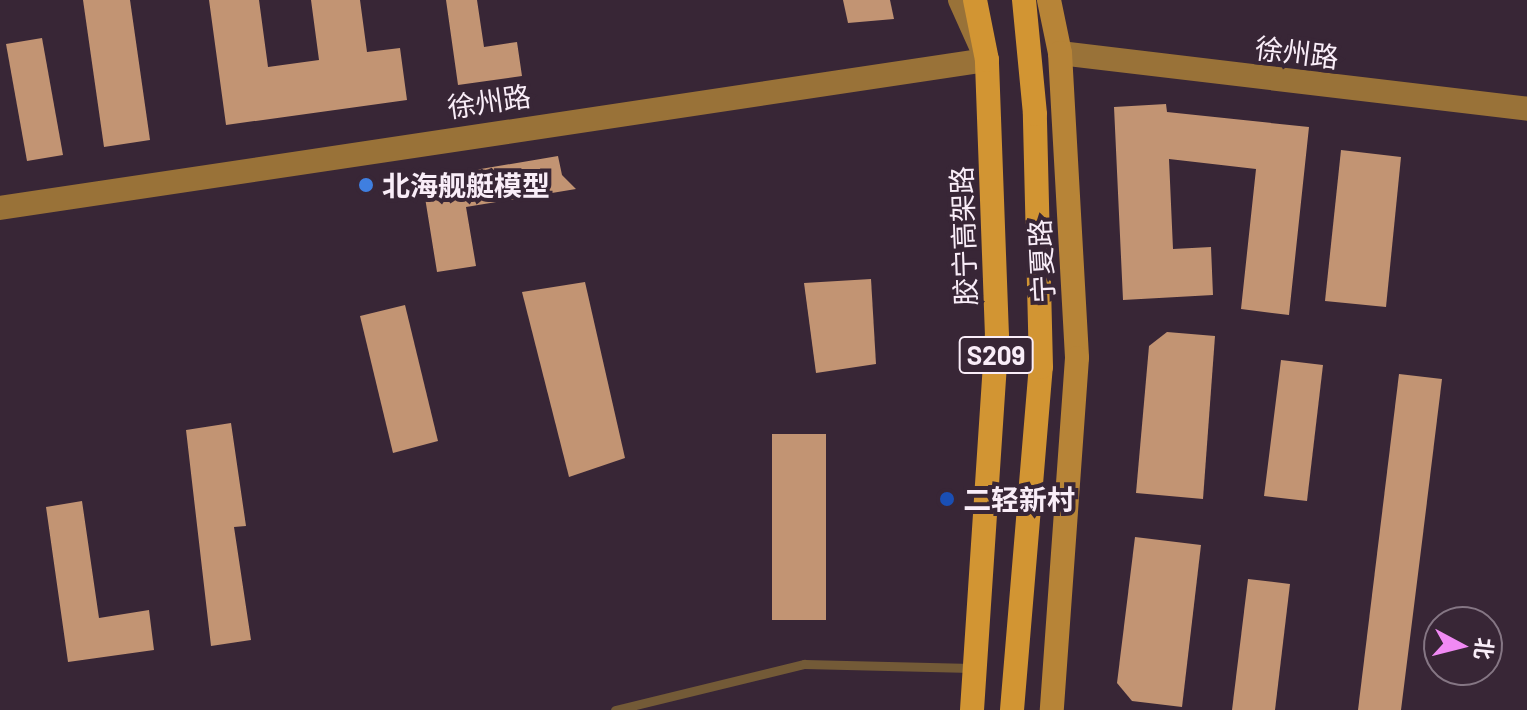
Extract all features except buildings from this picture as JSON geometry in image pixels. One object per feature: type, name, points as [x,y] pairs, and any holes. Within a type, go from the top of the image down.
[{"type":"highway","name":"胶宁高架路","points":[[972,710],[997,336],[987,60],[975,0]]},
{"type":"highway","name":"S209","points":[[1012,710],[1041,367],[1024,0]]},
{"type":"main road","name":"宁夏路","points":[[1049,0],[1060,53],[1077,358],[1052,710]]},
{"type":"street","points":[[960,0],[987,60]]},
{"type":"street","name":"徐州路","points":[[1060,53],[1527,109]]},
{"type":"street","name":"徐州路","points":[[0,208],[987,60]]},
{"type":"lane","points":[[615,710],[804,664],[976,668]]},
{"type":"place","name":"北海舰艇模型","points":[[366,185]]},
{"type":"place","name":"二轻新村","points":[[947,499]]}]
